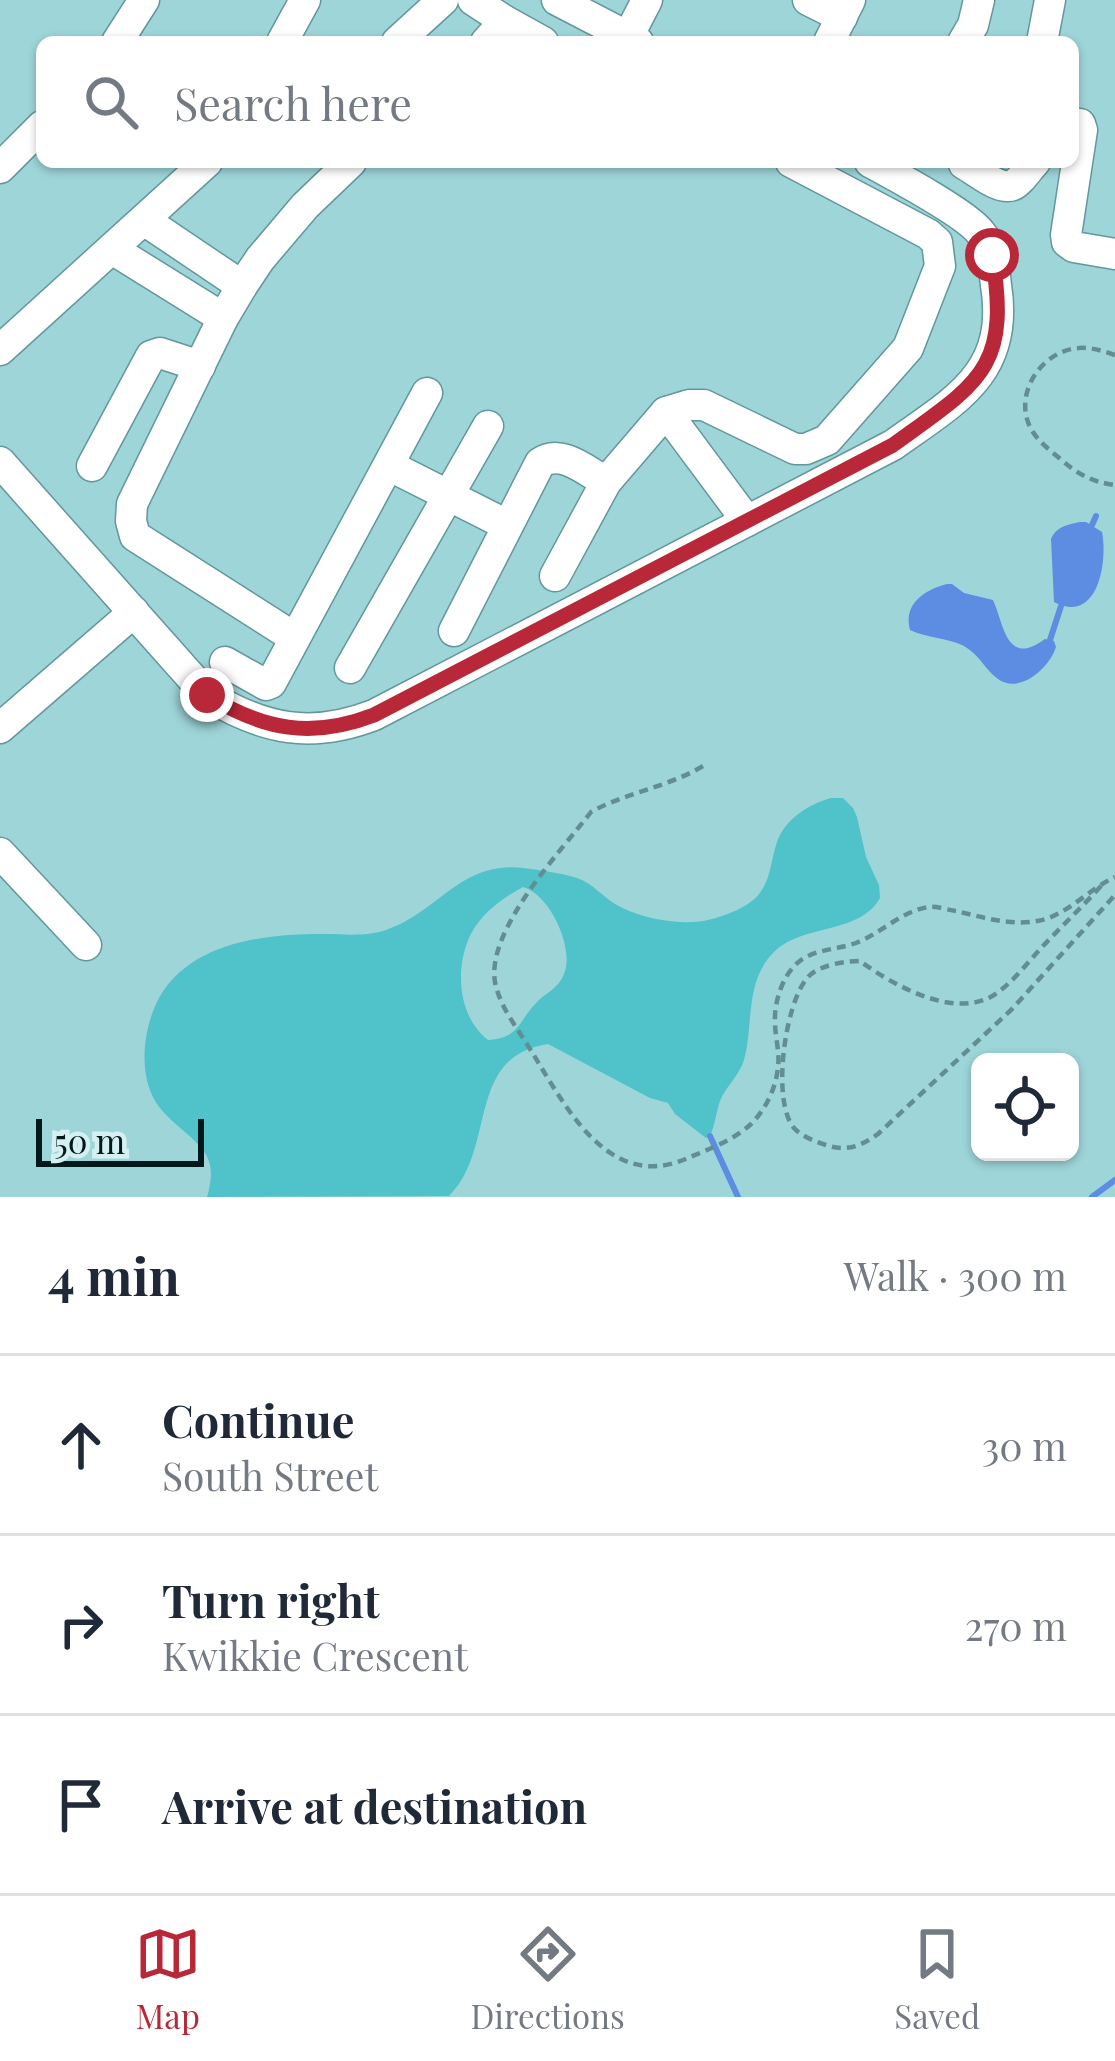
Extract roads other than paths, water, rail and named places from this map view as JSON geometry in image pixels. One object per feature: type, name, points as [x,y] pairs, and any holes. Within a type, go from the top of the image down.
[{"type":"street","points":[[121,36],[144,0]]},
{"type":"street","points":[[285,36],[305,0]]},
{"type":"street","points":[[404,36],[443,0]]},
{"type":"street","points":[[472,0],[496,32]]},
{"type":"street","points":[[557,0],[627,36]]},
{"type":"street","points":[[634,36],[647,0]]},
{"type":"street","points":[[808,0],[840,20]]},
{"type":"street","points":[[967,36],[979,0]]},
{"type":"street","points":[[1043,36],[1050,0]]},
{"type":"street","points":[[0,168],[36,131]]},
{"type":"street","points":[[0,350],[200,168]]},
{"type":"street","points":[[296,638],[135,536],[132,504],[242,286],[305,206],[345,168]]},
{"type":"street","points":[[555,577],[606,482],[666,412],[704,405],[795,449],[806,449],[827,440],[908,348],[940,266],[937,242],[802,168]]},
{"type":"street","points":[[0,462],[207,695],[238,714],[308,730],[342,727],[374,715],[893,445],[955,399],[992,354],[998,292],[992,255],[978,229],[883,168]]},
{"type":"street","points":[[944,206],[963,168]]},
{"type":"street","points":[[973,168],[1008,187],[1030,168]]},
{"type":"street","points":[[1076,168],[1067,242],[1115,254]]},
{"type":"street","points":[[144,220],[242,286]]},
{"type":"street","points":[[112,249],[224,317]]},
{"type":"street","points":[[92,466],[151,356],[160,353],[200,366]]},
{"type":"street","points":[[224,662],[269,685],[427,393]]},
{"type":"street","points":[[666,412],[747,521]]},
{"type":"street","points":[[350,668],[488,425]]},
{"type":"street","points":[[454,631],[540,463],[547,457],[562,457],[606,482]]},
{"type":"street","points":[[390,466],[506,525]]},
{"type":"street","points":[[0,728],[134,612]]},
{"type":"street","points":[[0,853],[86,945]]},
{"type":"waterway","points":[[1092,525],[1096,516]]},
{"type":"waterway","points":[[1050,640],[1061,606]]},
{"type":"waterway","points":[[710,1136],[738,1197]]},
{"type":"waterway","points":[[1092,1197],[1115,1180]]}]
